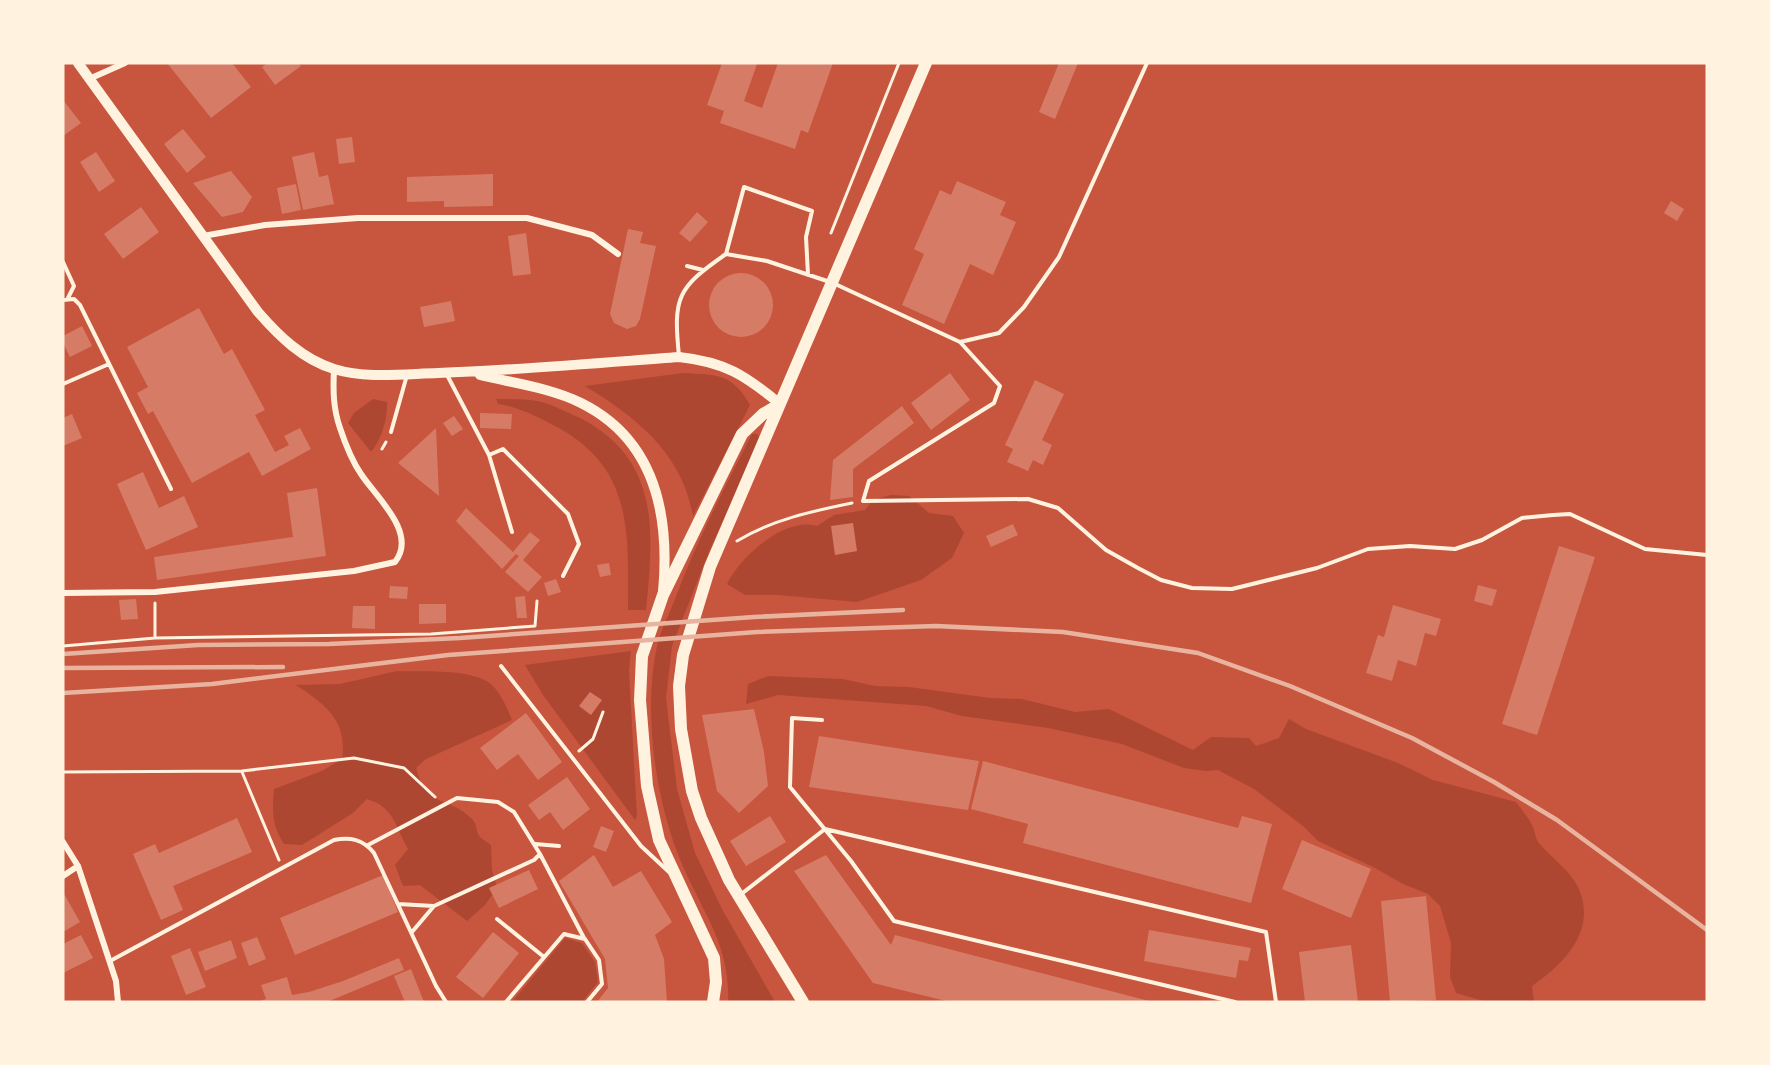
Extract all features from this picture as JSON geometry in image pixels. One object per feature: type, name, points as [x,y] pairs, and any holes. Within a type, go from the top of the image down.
[{"type":"highway","points":[[803,1002],[714,851],[701,818],[692,791],[681,729],[679,686],[683,656],[716,554],[926,63]]},
{"type":"highway","points":[[713,1002],[716,982],[714,958],[659,840],[647,786],[640,700],[642,656],[663,595],[742,434],[763,414],[780,404]]},
{"type":"main road","points":[[78,63],[202,237],[274,330],[306,356],[334,369],[367,374],[468,372],[679,357],[711,360],[739,373],[780,404]]},
{"type":"main road","points":[[468,372],[581,403],[620,430],[637,449],[654,485],[661,520],[665,573],[663,595]]},
{"type":"street","points":[[89,79],[125,63]]},
{"type":"street","points":[[202,237],[265,225],[358,218],[527,218],[592,235],[618,254]]},
{"type":"street","points":[[63,593],[155,592],[354,571],[390,565],[398,558],[402,542],[396,525],[360,473],[339,427],[332,397],[334,369]]},
{"type":"street","points":[[63,842],[78,866],[116,981],[118,1002]]},
{"type":"street","points":[[63,876],[78,866]]},
{"type":"lane","points":[[960,342],[999,333],[1024,307],[1059,257],[1146,63]]},
{"type":"lane","points":[[679,357],[675,322],[683,288],[726,254],[744,187],[812,211],[806,237],[808,275]]},
{"type":"lane","points":[[726,254],[767,261],[833,283],[960,342],[1000,386],[994,403],[869,481],[863,501],[1028,499],[1058,508],[1106,550],[1138,568],[1161,580],[1192,588],[1232,588],[1317,568],[1368,549],[1410,546],[1455,549],[1482,540],[1522,518],[1553,515],[1570,514],[1645,549],[1707,555]]},
{"type":"lane","points":[[63,262],[74,286],[68,298]]},
{"type":"lane","points":[[687,266],[703,270]]},
{"type":"lane","points":[[63,300],[75,299],[80,305],[171,489]]},
{"type":"lane","points":[[63,384],[109,364]]},
{"type":"lane","points":[[446,373],[489,455],[512,532]]},
{"type":"lane","points":[[391,432],[408,374]]},
{"type":"lane","points":[[489,455],[503,449],[568,514],[579,544],[563,576]]},
{"type":"lane","points":[[501,666],[642,846],[676,878]]},
{"type":"lane","points":[[822,720],[792,718],[790,787],[825,829],[894,921],[1235,1002]]},
{"type":"lane","points":[[368,845],[457,798],[498,802],[514,812],[535,844],[585,939],[599,960],[602,984],[587,1002]]},
{"type":"lane","points":[[739,896],[825,829]]},
{"type":"lane","points":[[825,829],[1266,932],[1276,1002]]},
{"type":"lane","points":[[110,961],[282,867],[334,840],[348,837],[368,845],[446,1002]]},
{"type":"lane","points":[[535,844],[559,846]]},
{"type":"lane","points":[[412,932],[434,906],[534,860],[540,854]]},
{"type":"lane","points":[[398,904],[434,906]]},
{"type":"lane","points":[[497,919],[544,957]]},
{"type":"lane","points":[[506,1002],[564,934],[585,939]]},
{"type":"path","points":[[831,233],[899,63]]},
{"type":"path","points":[[716,554],[754,531],[816,510],[863,501]]},
{"type":"path","points":[[155,592],[155,638]]},
{"type":"path","points":[[63,646],[155,638],[431,634],[535,626],[537,602]]},
{"type":"path","points":[[573,756],[593,739],[603,712]]},
{"type":"path","points":[[63,772],[242,771],[354,759],[404,768],[434,797],[451,801]]},
{"type":"path","points":[[242,771],[282,867]]},
{"type":"shaded area","points":[[683,373],[705,374],[730,381],[750,405],[693,516],[679,473],[654,439],[639,424],[585,386]]},
{"type":"shaded area","points":[[373,399],[387,402],[387,409],[383,429],[371,452],[348,423],[354,413]]},
{"type":"shaded area","points":[[496,399],[537,401],[559,408],[606,435],[625,454],[638,476],[646,500],[650,525],[646,610],[628,610],[626,529],[613,483],[601,462],[582,444],[557,427],[521,410],[498,404]]},
{"type":"shaded area","points":[[752,434],[757,434],[760,439],[710,549],[672,646],[666,698],[677,789],[695,853],[722,909],[775,1002],[728,1002],[728,981],[719,944],[679,857],[663,807],[654,753],[651,698],[657,646],[663,628],[701,536]]},
{"type":"shaded area","points":[[891,495],[909,496],[929,513],[953,516],[964,533],[952,558],[921,580],[857,602],[778,595],[745,595],[727,584],[733,573],[753,551],[778,533],[791,527],[817,526],[834,515],[865,510],[873,500]]},
{"type":"shaded area","points":[[631,651],[629,671],[637,816],[635,820],[543,695],[525,665]]},
{"type":"shaded area","points":[[397,671],[459,673],[482,679],[498,692],[512,720],[426,759],[416,768],[426,790],[439,800],[463,811],[475,823],[479,836],[491,845],[492,870],[497,888],[485,905],[467,921],[420,885],[403,886],[395,865],[408,849],[393,818],[376,803],[367,799],[353,813],[302,845],[284,844],[275,824],[274,789],[322,771],[342,759],[343,746],[338,724],[325,707],[296,685],[340,684]]},
{"type":"shaded area","points":[[768,676],[843,679],[875,686],[909,687],[990,698],[1022,699],[1075,712],[1109,709],[1193,750],[1211,737],[1249,738],[1256,746],[1279,738],[1289,719],[1306,729],[1398,763],[1433,780],[1516,802],[1533,827],[1538,842],[1570,874],[1578,887],[1583,903],[1584,918],[1581,931],[1566,956],[1532,986],[1534,1002],[1487,1002],[1456,993],[1450,977],[1451,943],[1440,906],[1428,894],[1403,884],[1318,841],[1303,826],[1254,789],[1218,770],[1184,768],[1122,744],[1048,728],[962,716],[926,706],[778,695],[746,704],[748,684]]},
{"type":"shaded area","points":[[565,938],[582,943],[595,962],[598,982],[582,1002],[512,1002]]},
{"type":"building","points":[[167,63],[232,63],[251,87],[211,118]]},
{"type":"building","points":[[268,63],[298,63],[301,66],[275,85],[262,67]]},
{"type":"building","points":[[722,63],[757,64],[744,101],[762,108],[778,63],[833,63],[808,133],[801,130],[795,149],[720,123],[724,111],[707,105]]},
{"type":"building","points":[[1059,63],[1078,63],[1055,119],[1039,112]]},
{"type":"building","points":[[63,100],[81,123],[63,136]]},
{"type":"building","points":[[183,129],[206,157],[187,173],[164,144]]},
{"type":"building","points":[[352,137],[355,162],[339,164],[336,139]]},
{"type":"building","points":[[96,152],[115,181],[99,192],[80,162]]},
{"type":"building","points":[[314,152],[319,177],[328,175],[334,204],[303,210],[292,157]]},
{"type":"building","points":[[231,171],[252,197],[243,212],[222,217],[193,183]]},
{"type":"building","points":[[493,174],[493,206],[444,207],[444,201],[407,202],[407,177]]},
{"type":"building","points":[[957,181],[1006,202],[1000,215],[1016,222],[993,275],[970,264],[944,324],[902,305],[924,254],[914,249],[940,190],[951,195]]},
{"type":"building","points":[[296,184],[301,210],[282,214],[277,188]]},
{"type":"building","points":[[1671,201],[1684,209],[1677,221],[1664,213]]},
{"type":"building","points":[[141,207],[159,232],[123,259],[104,234]]},
{"type":"building","points":[[697,212],[708,222],[690,242],[679,233]]},
{"type":"building","points":[[628,229],[643,232],[640,243],[656,246],[640,319],[636,326],[627,329],[614,323],[610,314]]},
{"type":"building","points":[[526,233],[531,274],[513,276],[508,236]]},
{"type":"building","points":[[741,273],[759,279],[767,287],[773,305],[767,323],[759,331],[741,337],[723,331],[715,323],[709,305],[715,287],[723,279]]},
{"type":"building","points":[[451,301],[455,321],[424,327],[420,307]]},
{"type":"building","points":[[199,308],[224,354],[232,349],[265,410],[255,415],[275,452],[289,445],[284,436],[300,428],[311,449],[262,476],[249,452],[192,483],[153,411],[148,414],[137,393],[148,387],[127,347]]},
{"type":"building","points":[[82,326],[92,346],[70,357],[63,343],[63,336]]},
{"type":"building","points":[[950,373],[970,400],[931,430],[911,403]]},
{"type":"building","points":[[1035,380],[1064,394],[1042,440],[1052,445],[1043,465],[1033,460],[1028,471],[1007,462],[1013,449],[1005,445]]},
{"type":"building","points":[[902,406],[914,423],[853,469],[853,497],[830,500],[833,460]]},
{"type":"building","points":[[480,413],[512,414],[511,429],[480,428]]},
{"type":"building","points":[[72,414],[82,438],[63,446],[63,418]]},
{"type":"building","points":[[454,416],[463,429],[452,436],[443,423]]},
{"type":"building","points":[[436,428],[439,496],[398,463]]},
{"type":"building","points":[[143,472],[159,508],[184,496],[198,527],[146,550],[117,484]]},
{"type":"building","points":[[317,488],[326,556],[157,580],[154,557],[293,537],[287,493]]},
{"type":"building","points":[[466,508],[513,552],[530,532],[540,540],[523,560],[542,577],[528,592],[505,572],[519,556],[516,554],[502,569],[456,521]]},
{"type":"building","points":[[853,523],[857,551],[835,555],[831,526]]},
{"type":"building","points":[[1013,524],[1018,535],[991,547],[986,536]]},
{"type":"building","points":[[1559,546],[1595,557],[1537,735],[1502,724]]},
{"type":"building","points":[[609,563],[611,575],[600,577],[597,565]]},
{"type":"building","points":[[556,579],[561,592],[548,596],[544,583]]},
{"type":"building","points":[[1478,585],[1497,590],[1492,606],[1474,601]]},
{"type":"building","points":[[390,586],[408,587],[407,599],[389,598]]},
{"type":"building","points":[[525,596],[527,618],[517,618],[515,597]]},
{"type":"building","points":[[136,599],[138,619],[121,620],[119,600]]},
{"type":"building","points":[[419,604],[446,604],[446,623],[419,624]]},
{"type":"building","points":[[1393,605],[1441,619],[1436,636],[1425,633],[1416,666],[1398,660],[1392,681],[1366,673],[1378,635],[1384,637]]},
{"type":"building","points":[[353,606],[375,606],[375,629],[352,628]]},
{"type":"building","points":[[590,692],[602,700],[591,715],[579,706]]},
{"type":"building","points":[[754,709],[764,752],[768,786],[739,813],[717,791],[702,715]]},
{"type":"building","points":[[526,713],[562,762],[538,780],[518,754],[497,770],[480,748]]},
{"type":"building","points":[[819,736],[979,761],[968,810],[809,787]]},
{"type":"building","points":[[983,761],[1238,828],[1242,816],[1272,824],[1251,903],[1023,843],[1028,824],[971,809]]},
{"type":"building","points":[[567,777],[590,809],[563,830],[550,812],[539,820],[528,805]]},
{"type":"building","points":[[770,816],[786,842],[746,866],[730,841]]},
{"type":"building","points":[[237,818],[252,852],[173,886],[183,910],[161,920],[133,854],[155,844],[159,853]]},
{"type":"building","points":[[601,826],[614,831],[606,852],[593,847]]},
{"type":"building","points":[[1302,840],[1371,869],[1351,918],[1282,889]]},
{"type":"building","points":[[594,855],[613,887],[641,871],[672,922],[655,935],[664,959],[667,1002],[597,1002],[608,988],[605,959],[559,881]]},
{"type":"building","points":[[826,855],[891,945],[895,935],[1153,1002],[950,1002],[873,983],[794,871]]},
{"type":"building","points":[[529,870],[538,889],[499,908],[489,888]]},
{"type":"building","points":[[383,875],[398,912],[295,955],[280,918]]},
{"type":"building","points":[[63,892],[80,922],[63,932]]},
{"type":"building","points":[[1426,896],[1436,1000],[1390,1002],[1381,901]]},
{"type":"building","points":[[1149,930],[1251,948],[1248,961],[1239,960],[1236,978],[1144,961]]},
{"type":"building","points":[[493,932],[519,953],[483,998],[456,977]]},
{"type":"building","points":[[81,935],[93,958],[63,973],[63,944]]},
{"type":"building","points":[[257,937],[266,959],[249,966],[241,943]]},
{"type":"building","points":[[231,940],[237,958],[205,971],[198,952]]},
{"type":"building","points":[[1351,945],[1358,1002],[1305,1002],[1299,952]]},
{"type":"building","points":[[190,948],[206,987],[186,995],[171,956]]},
{"type":"building","points":[[399,958],[404,970],[327,1002],[257,1002],[266,999],[261,985],[287,977],[292,995],[309,992]]},
{"type":"building","points":[[411,969],[424,1002],[405,1002],[394,976]]},
{"type":"railway","points":[[63,654],[198,645],[329,644],[460,638],[754,617],[903,610]]},
{"type":"railway","points":[[63,693],[212,684],[448,655],[757,632],[936,626],[1063,632],[1198,653],[1290,686],[1412,738],[1494,782],[1557,820],[1707,930]]},
{"type":"railway","points":[[63,668],[283,667]]}]
